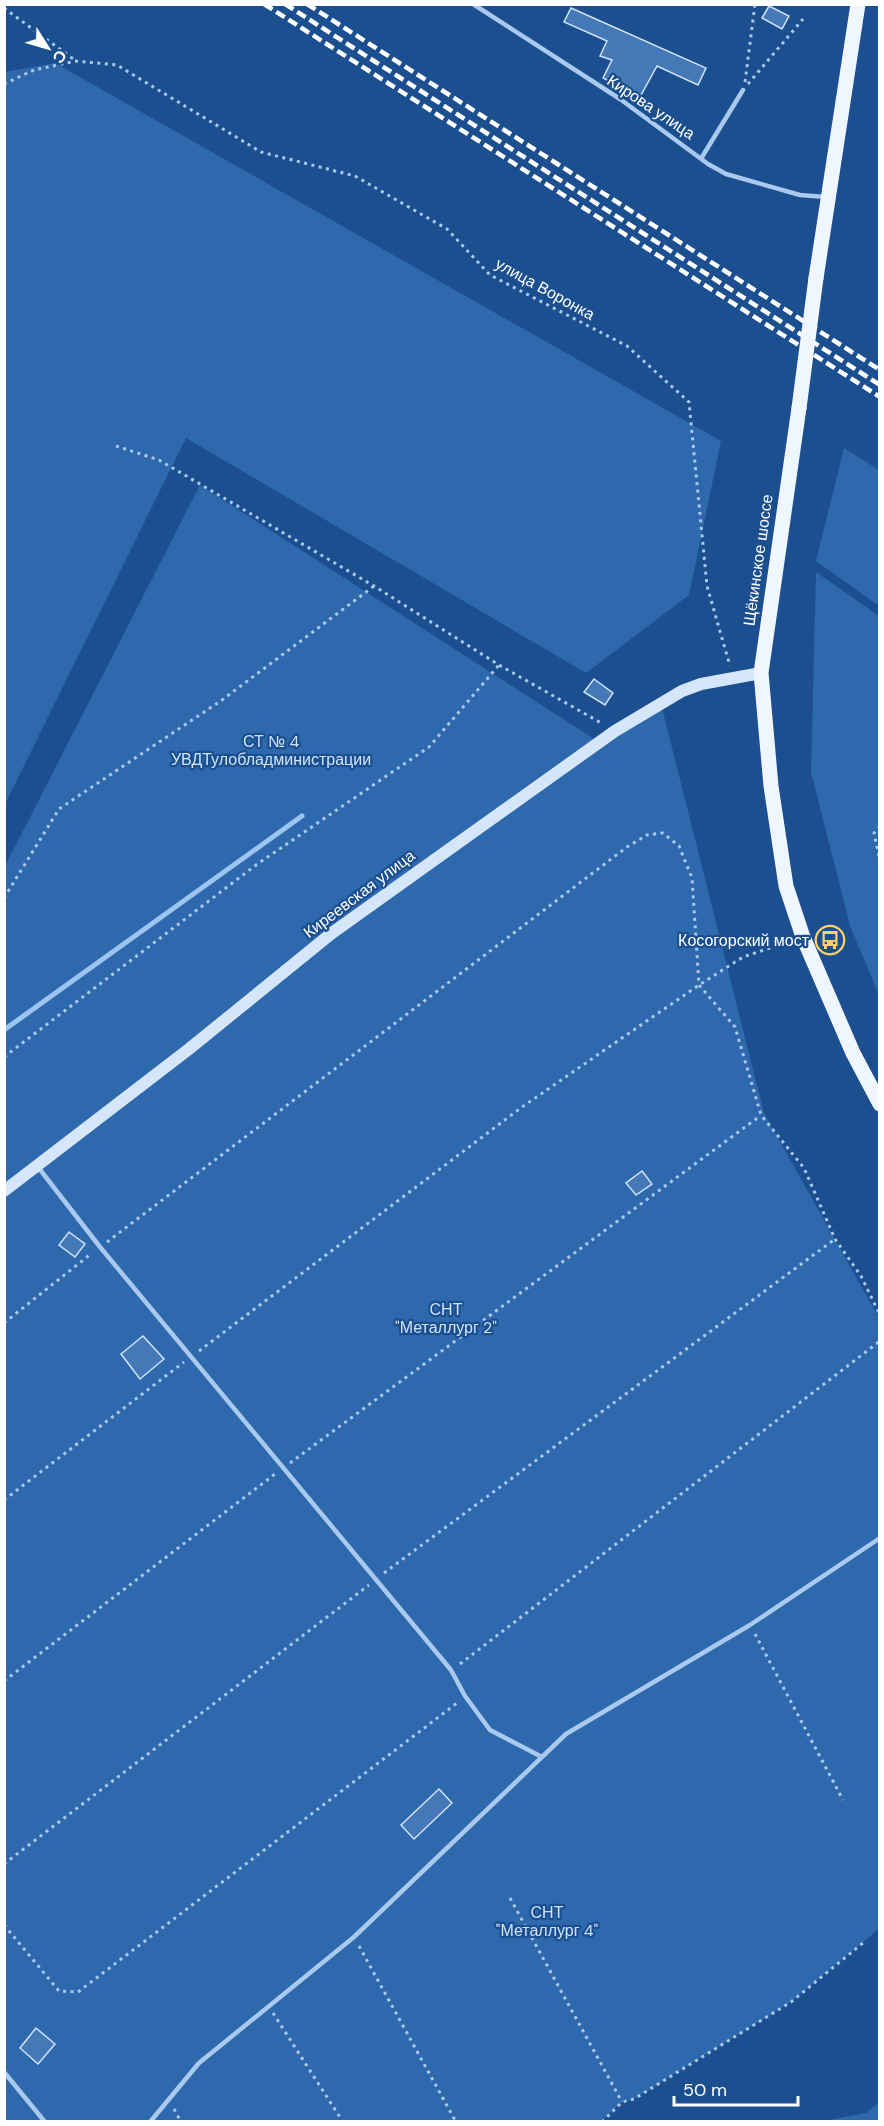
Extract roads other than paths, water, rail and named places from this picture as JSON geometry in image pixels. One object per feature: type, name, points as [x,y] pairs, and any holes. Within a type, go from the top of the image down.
[{"type":"main road","name":"Щёкинское шоссе","points":[[858,4],[816,278],[761,673],[775,819],[786,886],[803,937],[879,1104]]},
{"type":"street","name":"Киреевская улица","points":[[4,1191],[189,1049],[332,933],[615,732],[682,692],[734,676],[761,673]]},
{"type":"lane","name":"Кирова улица","points":[[472,4],[620,99],[726,174],[800,195],[828,197]]},
{"type":"lane","points":[[702,157],[743,90]]},
{"type":"lane","points":[[37,1166],[100,1247],[377,1578],[451,1670],[465,1696],[490,1730],[542,1756]]},
{"type":"lane","points":[[150,2121],[200,2063],[354,1936],[566,1734],[750,1624],[879,1538]]},
{"type":"lane","points":[[4,2072],[45,2121]]},
{"type":"waterway","points":[[4,1030],[302,816]]},
{"type":"railway","points":[[264,4],[880,397]]},
{"type":"railway","points":[[285,4],[880,385]]},
{"type":"railway","points":[[307,4],[880,370]]},
{"type":"place","name":"Косогорский мост","points":[[830,940]]},
{"type":"park label","name":"СТ № 4 УВДТулобладминистрации","points":[[271,750]]},
{"type":"park label","name":"СНТ \"Металлург 2\"","points":[[446,1318]]},
{"type":"park label","name":"СНТ \"Металлург 4\"","points":[[547,1921]]}]
